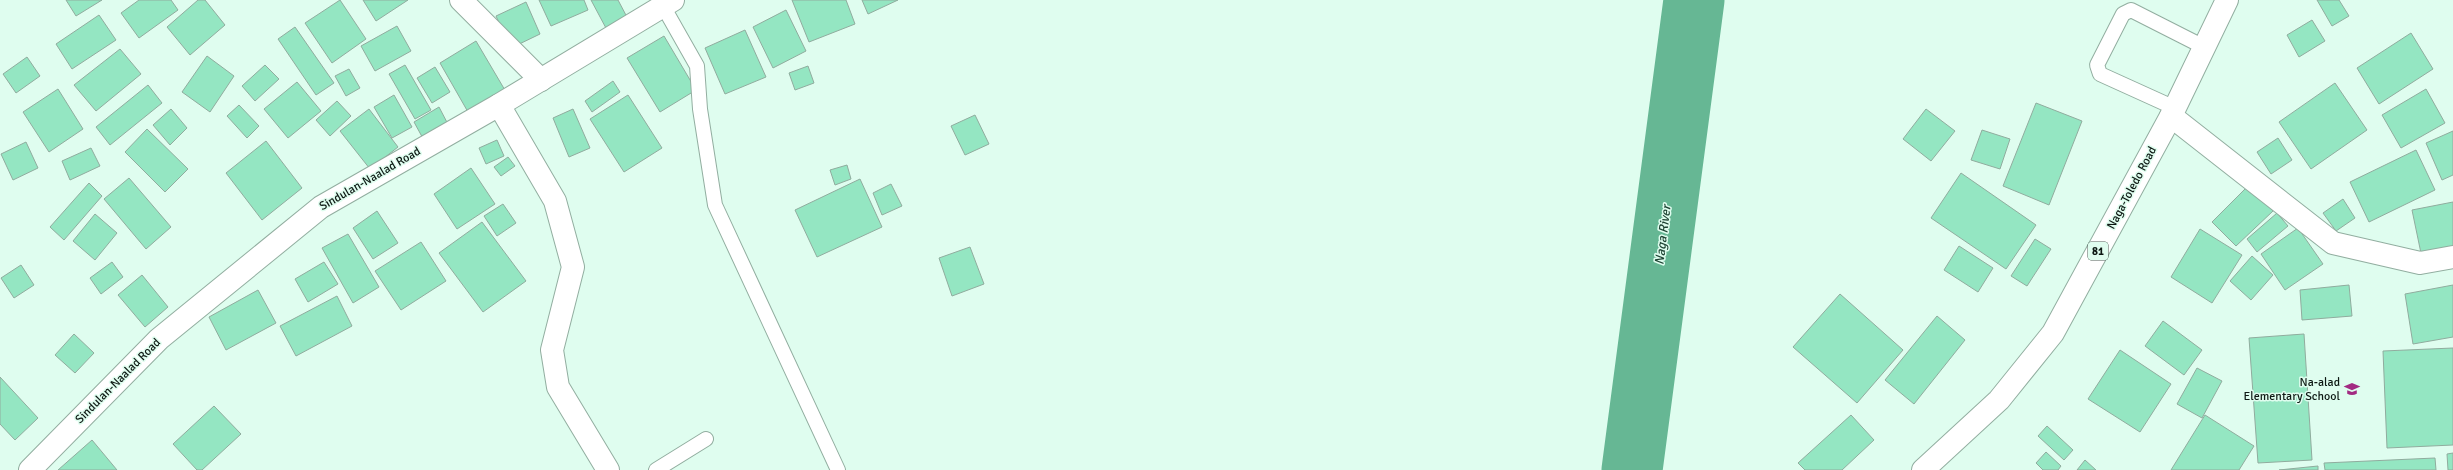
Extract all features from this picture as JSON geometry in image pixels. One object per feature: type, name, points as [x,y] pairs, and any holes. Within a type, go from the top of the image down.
[{"type":"main road","points":[[462,0],[540,80]]},
{"type":"main road","name":"Naga-Toledo Road","points":[[1923,470],[1999,400],[2053,333],[2173,112],[2226,0]]},
{"type":"main road","name":"Sindulan-Naalad Road","points":[[30,470],[159,339],[321,206],[500,105],[668,3]]},
{"type":"main road","points":[[500,105],[555,201],[573,267],[552,350],[558,387],[608,470]]},
{"type":"main road","points":[[2173,112],[2333,242],[2420,263],[2453,257]]},
{"type":"lane","points":[[668,3],[697,66],[700,109],[715,205],[838,470]]},
{"type":"lane","points":[[2173,112],[2100,74],[2097,65],[2124,14],[2131,10],[2204,47]]},
{"type":"lane","points":[[656,470],[706,439]]},
{"type":"building","points":[[66,0],[102,0],[76,16]]},
{"type":"building","points":[[139,0],[171,0],[178,10],[139,38],[121,13]]},
{"type":"building","points":[[198,0],[205,0],[225,25],[190,55],[167,27]]},
{"type":"building","points":[[340,0],[366,39],[332,63],[305,23]]},
{"type":"building","points":[[363,0],[408,0],[376,21]]},
{"type":"building","points":[[539,0],[584,0],[588,10],[551,26]]},
{"type":"building","points":[[591,0],[618,0],[628,19],[607,30]]},
{"type":"building","points":[[792,0],[846,0],[855,24],[809,42]]},
{"type":"building","points":[[862,0],[898,0],[868,14]]},
{"type":"building","points":[[2317,0],[2339,0],[2349,16],[2332,26]]},
{"type":"building","points":[[526,2],[540,34],[511,48],[496,16]]},
{"type":"building","points":[[786,10],[806,51],[773,68],[753,27]]},
{"type":"building","points":[[99,15],[116,40],[72,69],[56,44]]},
{"type":"building","points":[[2312,20],[2325,41],[2299,57],[2287,35]]},
{"type":"building","points":[[397,26],[411,51],[375,71],[361,46]]},
{"type":"building","points":[[295,27],[334,83],[316,95],[278,39]]},
{"type":"building","points":[[745,30],[766,77],[725,94],[705,48]]},
{"type":"building","points":[[2411,33],[2433,69],[2379,104],[2357,68]]},
{"type":"building","points":[[664,36],[696,90],[660,112],[627,58]]},
{"type":"building","points":[[476,41],[509,97],[472,119],[440,63]]},
{"type":"building","points":[[120,49],[141,74],[96,111],[74,85]]},
{"type":"building","points":[[207,56],[234,76],[210,112],[182,92]]},
{"type":"building","points":[[27,57],[40,76],[16,93],[3,74]]},
{"type":"building","points":[[265,65],[279,79],[255,101],[242,86]]},
{"type":"building","points":[[405,65],[431,110],[415,119],[389,74]]},
{"type":"building","points":[[808,66],[814,83],[795,90],[789,73]]},
{"type":"building","points":[[435,67],[450,92],[432,103],[417,78]]},
{"type":"building","points":[[349,69],[360,88],[346,96],[335,76]]},
{"type":"building","points":[[613,81],[620,92],[592,112],[585,101]]},
{"type":"building","points":[[297,82],[321,111],[288,138],[264,109]]},
{"type":"building","points":[[2335,83],[2367,130],[2311,169],[2279,122]]},
{"type":"building","points":[[148,85],[162,103],[110,145],[96,127]]},
{"type":"building","points":[[58,89],[83,129],[49,152],[23,112]]},
{"type":"building","points":[[2426,89],[2445,123],[2401,148],[2382,115]]},
{"type":"building","points":[[394,95],[412,127],[392,138],[374,107]]},
{"type":"building","points":[[628,95],[662,148],[624,172],[590,119]]},
{"type":"building","points":[[337,101],[351,116],[330,136],[316,120]]},
{"type":"building","points":[[2036,103],[2082,121],[2049,205],[2003,186]]},
{"type":"building","points":[[239,105],[259,126],[247,138],[227,116]]},
{"type":"building","points":[[439,107],[451,130],[426,144],[414,122]]},
{"type":"building","points":[[171,109],[187,128],[170,145],[153,125]]},
{"type":"building","points":[[369,109],[398,147],[370,169],[340,131]]},
{"type":"building","points":[[573,109],[590,148],[569,157],[553,118]]},
{"type":"building","points":[[1926,109],[1955,131],[1931,161],[1903,139]]},
{"type":"building","points":[[975,115],[989,144],[965,155],[951,126]]},
{"type":"building","points":[[147,129],[188,169],[165,192],[125,152]]},
{"type":"building","points":[[1982,130],[2010,139],[2000,169],[1971,160]]},
{"type":"building","points":[[2453,131],[2453,175],[2442,180],[2426,143]]},
{"type":"building","points":[[2278,138],[2292,160],[2271,174],[2257,152]]},
{"type":"building","points":[[497,140],[504,156],[486,164],[479,148]]},
{"type":"building","points":[[266,141],[302,188],[262,220],[226,173]]},
{"type":"building","points":[[26,142],[38,168],[13,180],[1,154]]},
{"type":"building","points":[[91,148],[100,166],[70,180],[62,161]]},
{"type":"building","points":[[2416,150],[2435,190],[2369,222],[2350,182]]},
{"type":"building","points":[[508,157],[515,166],[501,176],[494,167]]},
{"type":"building","points":[[847,165],[851,179],[835,185],[830,170]]},
{"type":"building","points":[[471,168],[495,204],[457,229],[434,194]]},
{"type":"building","points":[[1961,173],[2036,225],[2006,269],[1931,218]]},
{"type":"building","points":[[129,178],[171,227],[146,249],[104,199]]},
{"type":"building","points":[[860,179],[882,227],[817,257],[795,210]]},
{"type":"building","points":[[89,183],[102,196],[64,240],[50,227]]},
{"type":"building","points":[[891,184],[902,206],[882,215],[873,193]]},
{"type":"building","points":[[2248,186],[2273,211],[2236,246],[2212,222]]},
{"type":"building","points":[[2343,199],[2355,218],[2336,231],[2323,213]]},
{"type":"building","points":[[2453,202],[2453,252],[2422,258],[2412,210]]},
{"type":"building","points":[[503,204],[516,223],[497,236],[484,216]]},
{"type":"building","points":[[377,211],[398,243],[373,259],[353,228]]},
{"type":"building","points":[[2277,213],[2288,226],[2257,252],[2247,239]]},
{"type":"building","points":[[95,214],[117,233],[95,260],[73,241]]},
{"type":"building","points":[[482,222],[526,281],[483,312],[439,253]]},
{"type":"building","points":[[2298,228],[2323,264],[2285,290],[2261,254]]},
{"type":"building","points":[[2200,229],[2242,255],[2212,303],[2171,277]]},
{"type":"building","points":[[348,234],[379,287],[353,303],[322,248]]},
{"type":"building","points":[[2035,239],[2051,249],[2027,286],[2011,276]]},
{"type":"building","points":[[421,242],[446,281],[401,310],[375,271]]},
{"type":"building","points":[[1959,246],[1993,268],[1978,292],[1944,270]]},
{"type":"building","points":[[970,247],[984,284],[952,296],[939,258]]},
{"type":"building","points":[[2252,256],[2273,275],[2251,300],[2230,281]]},
{"type":"building","points":[[112,262],[123,277],[101,294],[90,278]]},
{"type":"building","points":[[324,262],[338,284],[308,302],[295,279]]},
{"type":"building","points":[[21,265],[34,285],[14,298],[1,278]]},
{"type":"building","points":[[142,275],[168,307],[145,327],[118,295]]},
{"type":"building","points":[[2349,285],[2352,316],[2302,320],[2300,290]]},
{"type":"building","points":[[2453,285],[2453,337],[2413,344],[2405,294]]},
{"type":"building","points":[[258,290],[276,323],[226,350],[209,317]]},
{"type":"building","points":[[1840,294],[1903,350],[1857,403],[1793,347]]},
{"type":"building","points":[[337,296],[352,326],[296,356],[280,326]]},
{"type":"building","points":[[1937,316],[1965,340],[1914,404],[1885,380]]},
{"type":"building","points":[[2163,321],[2202,350],[2184,375],[2145,346]]},
{"type":"building","points":[[74,334],[94,353],[75,373],[55,355]]},
{"type":"building","points":[[2304,334],[2312,460],[2258,463],[2249,338]]},
{"type":"building","points":[[2453,348],[2453,445],[2387,448],[2383,351]]},
{"type":"building","points":[[2120,350],[2171,384],[2140,432],[2088,399]]},
{"type":"building","points":[[2197,368],[2222,381],[2202,418],[2177,404]]},
{"type":"building","points":[[0,377],[38,418],[15,440],[0,424]]},
{"type":"building","points":[[214,406],[241,434],[202,470],[197,470],[173,444]]},
{"type":"building","points":[[1851,415],[1874,440],[1842,470],[1805,470],[1798,463]]},
{"type":"building","points":[[2205,415],[2254,446],[2239,470],[2171,470]]},
{"type":"building","points":[[2047,426],[2073,450],[2064,460],[2038,436]]},
{"type":"building","points":[[92,440],[117,470],[58,470]]},
{"type":"building","points":[[2046,452],[2061,466],[2058,470],[2043,470],[2036,463]]},
{"type":"building","points":[[2453,453],[2453,470],[2448,470],[2447,454]]},
{"type":"building","points":[[2435,458],[2436,470],[2325,470],[2324,463]]},
{"type":"building","points":[[2085,460],[2096,470],[2077,470]]},
{"type":"building","points":[[2318,466],[2318,470],[2279,470]]},
{"type":"waterway","name":"Naga River","points":[[1632,470],[1694,0]]},
{"type":"place","name":"Na-alad Elementary School","points":[[2352,389]]}]
